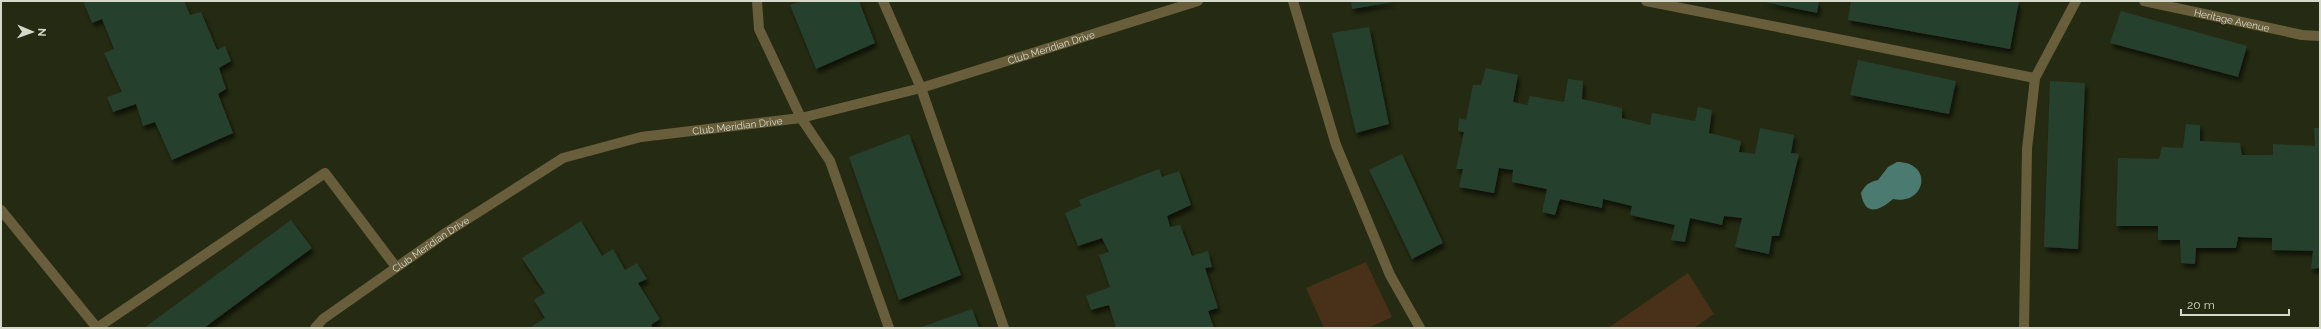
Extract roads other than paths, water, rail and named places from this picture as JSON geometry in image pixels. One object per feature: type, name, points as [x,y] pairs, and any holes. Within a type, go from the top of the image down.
[{"type":"lane","points":[[757,1],[759,29],[801,118],[830,161],[889,328]]},
{"type":"lane","points":[[883,1],[921,88],[1004,328]]},
{"type":"lane","name":"Club Meridian Drive","points":[[315,328],[323,319],[444,234],[563,158],[641,137],[801,118],[921,88],[1198,1]]},
{"type":"lane","points":[[1293,1],[1336,146],[1390,275],[1420,328]]},
{"type":"lane","points":[[1646,1],[2035,78]]},
{"type":"lane","points":[[2024,328],[2027,149],[2035,78],[2076,1]]},
{"type":"lane","name":"Heritage Avenue","points":[[2144,1],[2302,35],[2320,36]]},
{"type":"lane","points":[[1,210],[97,328],[325,173],[396,268]]},
{"type":"water","points":[[1897,162],[1909,164],[1917,169],[1921,176],[1919,190],[1913,196],[1904,199],[1893,199],[1878,209],[1869,209],[1863,201],[1861,193],[1868,184],[1878,180],[1888,167]]}]
